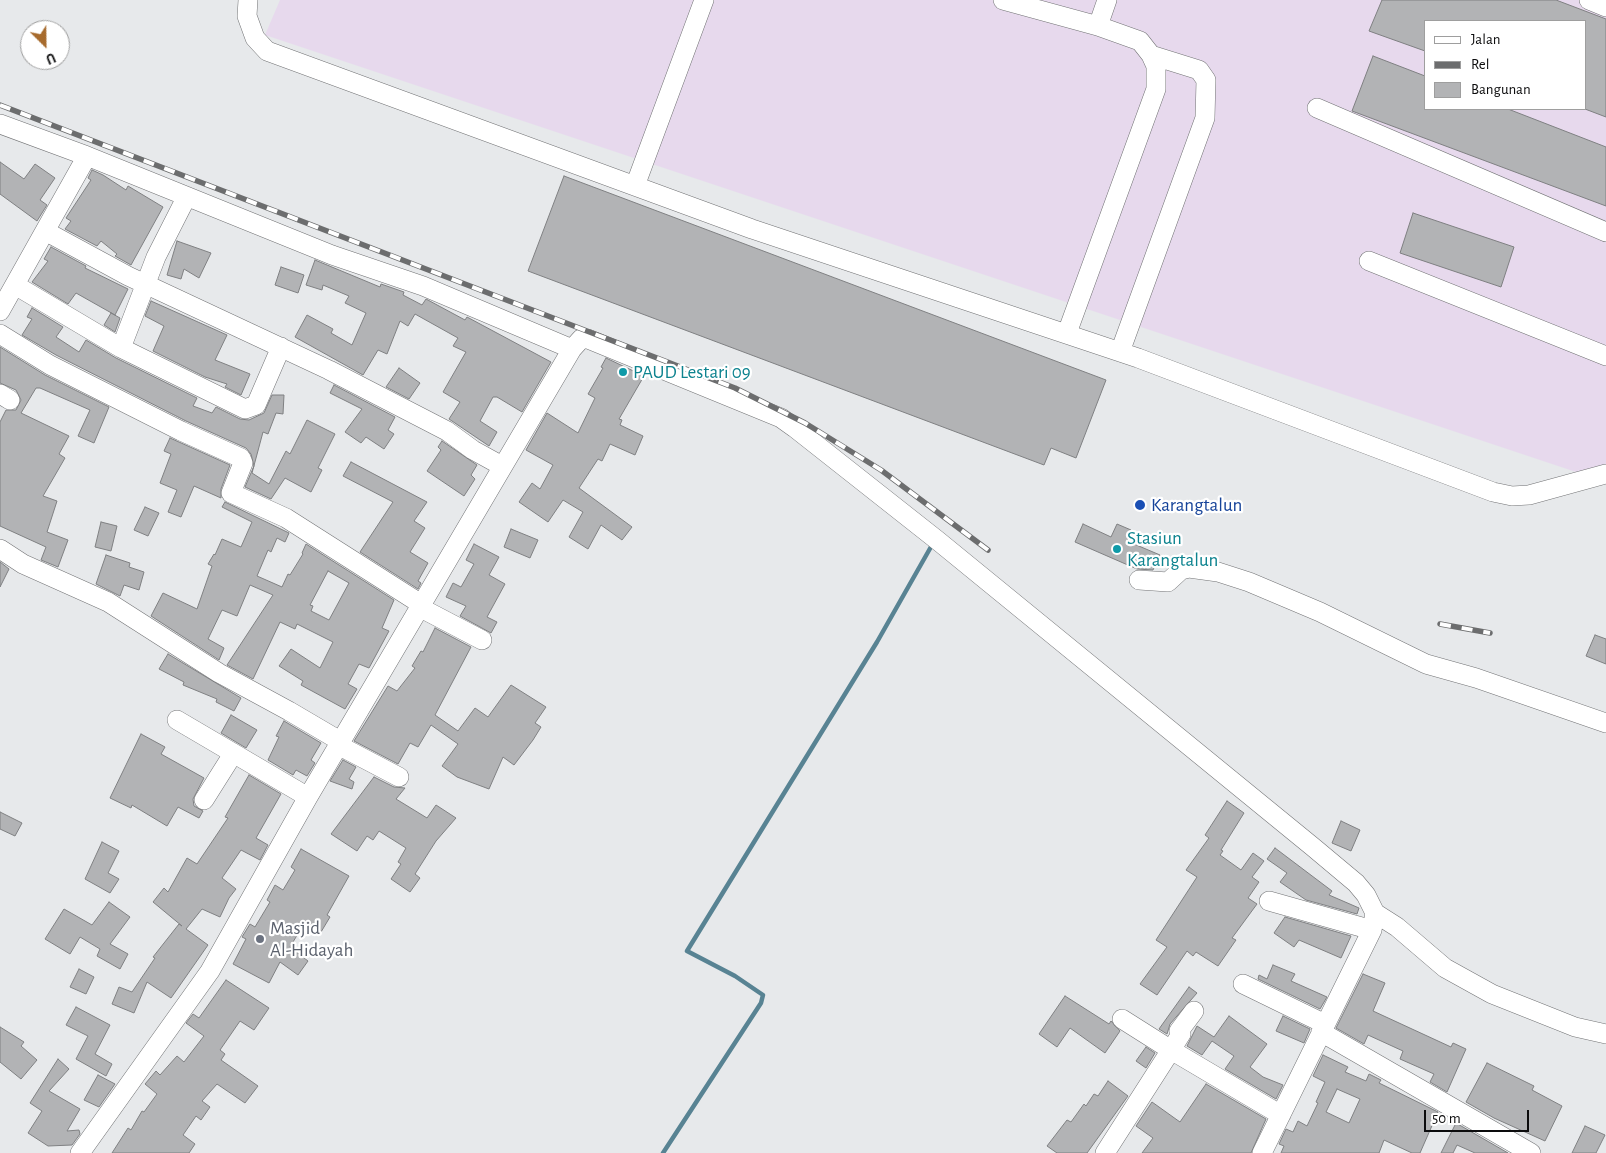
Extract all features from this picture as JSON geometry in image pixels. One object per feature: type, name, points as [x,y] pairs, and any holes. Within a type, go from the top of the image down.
[{"type":"street","points":[[248,0],[247,16],[255,38],[267,51],[752,229],[1120,352],[1493,492],[1512,496],[1529,495],[1606,474]]},
{"type":"street","points":[[635,186],[704,0]]},
{"type":"street","points":[[1003,0],[1098,26],[1140,41],[1151,55],[1156,66],[1156,89],[1067,333]]},
{"type":"street","points":[[1098,26],[1107,0]]},
{"type":"street","points":[[1589,0],[1606,6]]},
{"type":"street","points":[[1120,352],[1205,118],[1206,80],[1199,70],[1151,55]]},
{"type":"street","points":[[1317,108],[1606,232]]},
{"type":"street","points":[[0,124],[87,156],[186,198],[332,255],[423,286],[572,349]]},
{"type":"street","points":[[0,311],[87,156]]},
{"type":"street","points":[[121,348],[156,257],[186,198]]},
{"type":"street","points":[[45,230],[128,276],[281,346],[447,431],[473,450],[502,466]]},
{"type":"street","points":[[1370,261],[1606,356]]},
{"type":"street","points":[[15,285],[121,348],[249,409],[256,405],[281,346]]},
{"type":"street","points":[[0,334],[50,365],[181,431],[241,458],[242,462],[232,493],[286,518],[420,606],[482,640]]},
{"type":"street","points":[[80,1153],[210,971],[339,743],[572,349],[581,339],[594,340],[781,418],[937,540],[1356,883],[1366,895],[1374,921],[1262,1153]]},
{"type":"street","points":[[0,549],[23,564],[108,602],[220,673],[289,710],[339,743],[399,777]]},
{"type":"street","points":[[1139,580],[1168,582],[1181,570],[1189,568],[1206,569],[1243,580],[1346,624],[1426,664],[1471,676],[1606,723]]},
{"type":"street","points":[[177,720],[308,797]]},
{"type":"street","points":[[204,800],[234,754]]},
{"type":"street","points":[[1269,901],[1396,927],[1445,968],[1492,994],[1575,1027],[1606,1034]]},
{"type":"street","points":[[1243,984],[1323,1028],[1531,1153]]},
{"type":"street","points":[[1106,1153],[1181,1034],[1179,1031],[1194,1011]]},
{"type":"street","points":[[1122,1018],[1171,1050],[1281,1114]]},
{"type":"shaded area","points":[[280,0],[1606,0],[1606,482],[265,35]]},
{"type":"building","points":[[1382,0],[1556,0],[1606,19],[1606,117],[1586,109],[1586,20],[1424,20],[1424,51],[1369,31]]},
{"type":"building","points":[[1373,56],[1424,76],[1424,110],[1511,110],[1606,147],[1606,206],[1352,111]]},
{"type":"building","points":[[0,162],[24,179],[35,164],[55,178],[40,200],[47,205],[37,221],[0,194]]},
{"type":"building","points":[[92,170],[126,190],[128,186],[163,207],[131,265],[115,256],[117,254],[101,241],[97,246],[65,229],[71,221],[66,218],[91,180],[88,178]]},
{"type":"building","points":[[564,176],[1106,380],[1076,458],[1051,448],[1044,465],[528,271]]},
{"type":"building","points":[[1413,213],[1514,247],[1501,287],[1400,253]]},
{"type":"building","points":[[177,241],[211,253],[199,278],[184,269],[181,279],[167,275]]},
{"type":"building","points":[[51,247],[86,266],[85,268],[128,289],[115,315],[76,293],[68,304],[32,282],[48,261],[44,259]]},
{"type":"building","points":[[315,260],[380,287],[381,284],[404,292],[403,295],[422,305],[426,299],[465,320],[467,317],[551,362],[522,412],[497,397],[493,397],[480,421],[497,432],[489,446],[449,419],[460,402],[443,392],[466,352],[453,346],[458,338],[415,314],[408,326],[400,321],[387,354],[378,350],[363,375],[295,337],[307,315],[333,329],[331,333],[352,345],[366,313],[345,303],[349,296],[323,285],[322,290],[306,285]]},
{"type":"building","points":[[281,267],[304,275],[298,293],[275,285]]},
{"type":"building","points":[[151,301],[227,335],[215,360],[250,374],[241,395],[225,387],[227,384],[205,377],[153,351],[164,326],[145,316]]},
{"type":"building","points":[[32,308],[63,327],[56,337],[79,352],[86,340],[116,358],[197,398],[193,406],[212,413],[216,407],[240,419],[249,420],[264,413],[272,395],[284,395],[283,414],[276,413],[268,434],[263,432],[254,466],[251,454],[246,448],[186,421],[56,355],[22,335],[32,319],[27,317]]},
{"type":"building","points":[[111,313],[120,318],[115,332],[104,325]]},
{"type":"building","points":[[0,347],[45,375],[109,407],[94,443],[78,436],[90,410],[40,388],[36,388],[21,413],[69,436],[59,454],[65,458],[43,496],[57,501],[47,532],[68,540],[58,567],[41,560],[46,547],[0,526],[0,422],[6,410],[16,410],[21,400],[16,390],[0,383]]},
{"type":"building","points":[[606,358],[644,376],[619,419],[622,420],[620,425],[643,436],[635,455],[610,444],[602,461],[598,459],[579,488],[632,527],[622,540],[601,525],[588,549],[569,537],[583,512],[563,500],[548,522],[519,502],[532,483],[540,489],[553,465],[526,450],[547,413],[578,433],[595,398],[588,394],[603,368],[601,367]]},
{"type":"building","points":[[399,368],[420,383],[409,399],[386,387]]},
{"type":"building","points":[[334,385],[395,417],[388,430],[394,434],[384,449],[366,437],[361,443],[345,432],[362,409],[330,393]]},
{"type":"building","points":[[307,420],[335,434],[318,468],[322,470],[311,492],[285,478],[271,499],[245,487],[254,467],[252,473],[269,484],[286,451],[290,454]]},
{"type":"building","points":[[170,438],[230,465],[221,489],[221,498],[194,486],[181,517],[168,512],[177,490],[160,483],[171,454],[164,451]]},
{"type":"building","points":[[442,441],[477,465],[471,475],[475,479],[464,496],[427,471],[441,450],[438,447]]},
{"type":"building","points":[[351,462],[427,502],[414,521],[425,528],[410,552],[428,563],[418,581],[421,583],[418,589],[360,552],[393,502],[343,476]]},
{"type":"building","points":[[225,502],[289,533],[285,542],[277,538],[271,552],[268,550],[257,576],[282,587],[288,574],[290,575],[303,554],[306,544],[394,600],[382,628],[389,631],[369,668],[359,664],[348,684],[357,689],[345,709],[301,685],[303,681],[279,666],[291,649],[320,668],[333,642],[297,624],[295,629],[280,622],[253,679],[227,665],[273,595],[250,585],[237,616],[222,610],[208,639],[224,648],[219,660],[151,616],[163,593],[197,609],[212,566],[208,564],[215,555],[222,539],[241,547],[252,522],[222,507]],"holes":[[[328,571],[349,583],[329,620],[311,611],[313,606],[310,605]]]},
{"type":"building","points":[[145,507],[159,513],[148,536],[134,530]]},
{"type":"building","points":[[101,522],[117,526],[111,551],[95,547]]},
{"type":"building","name":"Stasiun Karangtalun","points":[[1083,524],[1111,537],[1117,524],[1131,530],[1127,541],[1160,555],[1153,570],[1137,569],[1075,542]]},
{"type":"building","points":[[511,529],[538,540],[530,558],[504,547]]},
{"type":"building","points":[[474,544],[499,557],[489,575],[505,584],[487,617],[497,622],[491,633],[460,616],[466,606],[446,597],[453,583],[461,587],[474,564],[466,560]]},
{"type":"building","points":[[106,555],[130,563],[129,567],[144,572],[139,590],[124,585],[120,596],[96,584]]},
{"type":"building","points":[[0,562],[9,569],[0,587]]},
{"type":"building","points":[[435,628],[471,647],[435,715],[458,731],[475,708],[488,717],[511,685],[546,707],[535,723],[541,727],[533,740],[514,765],[503,757],[489,789],[457,777],[442,766],[458,744],[431,725],[418,747],[410,743],[398,764],[354,741],[388,686],[397,691],[415,668],[412,666],[421,651],[423,652]]},
{"type":"building","points":[[1595,635],[1606,639],[1606,664],[1586,656]]},
{"type":"building","points":[[168,654],[241,698],[234,711],[216,702],[217,699],[183,685],[184,682],[159,669]]},
{"type":"building","points":[[231,715],[257,730],[246,748],[221,733]]},
{"type":"building","points":[[284,721],[321,743],[311,760],[315,763],[307,776],[296,770],[293,775],[268,760],[279,737],[276,736]]},
{"type":"building","points":[[141,734],[165,747],[161,754],[204,778],[193,799],[194,806],[203,811],[199,818],[178,807],[167,826],[132,805],[131,808],[110,798]]},
{"type":"building","points":[[343,760],[356,767],[349,779],[354,782],[352,789],[330,781]]},
{"type":"building","points":[[249,775],[281,794],[256,838],[268,845],[260,860],[241,850],[222,878],[236,889],[229,898],[220,917],[202,909],[186,929],[208,945],[171,998],[147,982],[134,1013],[112,1004],[119,987],[132,992],[155,958],[153,957],[179,924],[182,926],[153,902],[164,888],[168,892],[187,858],[197,864],[228,818],[225,817]]},
{"type":"building","points":[[374,777],[394,787],[405,788],[396,799],[427,818],[436,805],[456,818],[436,841],[415,874],[420,878],[410,892],[391,879],[401,864],[398,862],[406,848],[379,831],[373,840],[367,836],[357,851],[331,834]]},
{"type":"building","points":[[1227,801],[1244,813],[1221,850],[1223,851],[1220,855],[1241,870],[1253,853],[1264,861],[1252,877],[1259,882],[1248,898],[1257,904],[1232,938],[1236,940],[1218,966],[1196,952],[1193,956],[1187,951],[1157,995],[1140,984],[1167,947],[1156,940],[1197,877],[1186,870],[1209,838],[1205,835]]},
{"type":"building","points":[[0,812],[22,823],[15,836],[0,829]]},
{"type":"building","points":[[1341,821],[1360,830],[1351,851],[1332,843]]},
{"type":"building","points":[[102,842],[119,851],[108,873],[119,879],[110,893],[85,879]]},
{"type":"building","points":[[1275,848],[1332,891],[1329,895],[1359,908],[1357,914],[1306,900],[1280,882],[1287,873],[1267,859]]},
{"type":"building","points":[[301,849],[349,876],[327,915],[330,917],[321,932],[305,922],[290,947],[308,961],[298,975],[280,962],[269,983],[233,964],[246,939],[242,937],[250,924],[255,927],[270,902],[267,900],[275,885],[283,890],[295,870],[291,867]]},
{"type":"building","points":[[109,902],[130,917],[110,944],[128,954],[120,969],[97,956],[100,949],[80,937],[70,954],[45,939],[64,909],[92,925]]},
{"type":"building","points":[[1285,917],[1351,936],[1341,958],[1299,940],[1294,947],[1274,933]]},
{"type":"building","points":[[1273,965],[1295,974],[1291,981],[1327,997],[1320,1009],[1258,979],[1259,975],[1267,979]]},
{"type":"building","points":[[79,969],[94,977],[86,994],[70,987]]},
{"type":"building","points":[[1363,974],[1385,983],[1373,1011],[1451,1047],[1453,1043],[1466,1049],[1447,1092],[1430,1082],[1434,1074],[1400,1059],[1403,1051],[1368,1035],[1364,1044],[1336,1028]]},
{"type":"building","points":[[226,980],[269,1008],[254,1030],[240,1021],[220,1050],[225,1054],[221,1060],[258,1086],[245,1103],[217,1084],[202,1101],[210,1107],[201,1120],[196,1116],[183,1135],[195,1144],[189,1153],[112,1153],[128,1128],[131,1130],[142,1111],[144,1112],[157,1094],[145,1084],[156,1071],[160,1075],[177,1056],[184,1062],[204,1036],[186,1023],[193,1014],[199,1018]]},
{"type":"building","points":[[1189,987],[1197,993],[1170,1024],[1167,1034],[1159,1029]]},
{"type":"building","points":[[1065,996],[1109,1024],[1111,1021],[1120,1031],[1105,1053],[1070,1028],[1057,1047],[1039,1034]]},
{"type":"building","points":[[76,1007],[110,1025],[95,1054],[112,1064],[106,1076],[76,1059],[88,1036],[66,1025]]},
{"type":"building","points":[[1229,1016],[1267,1044],[1250,1067],[1263,1077],[1283,1085],[1276,1099],[1225,1069],[1234,1056],[1212,1041],[1202,1055],[1187,1046],[1197,1026],[1214,1037]]},
{"type":"building","points":[[1283,1016],[1310,1029],[1304,1043],[1276,1031]]},
{"type":"building","points":[[0,1027],[24,1042],[21,1046],[37,1060],[21,1079],[0,1062]]},
{"type":"building","points":[[1146,1047],[1155,1053],[1146,1068],[1136,1061]]},
{"type":"building","points":[[1323,1055],[1348,1067],[1345,1072],[1366,1081],[1369,1074],[1381,1080],[1379,1083],[1438,1112],[1420,1153],[1412,1153],[1384,1140],[1379,1153],[1281,1153],[1284,1146],[1279,1144],[1286,1129],[1293,1132],[1298,1121],[1307,1126],[1318,1103],[1316,1102],[1325,1082],[1313,1076]],"holes":[[[1337,1089],[1360,1099],[1349,1123],[1326,1112]]]},
{"type":"building","points":[[58,1059],[69,1069],[49,1091],[80,1109],[67,1131],[79,1130],[80,1134],[72,1145],[48,1146],[28,1133],[42,1111],[30,1103]]},
{"type":"building","points":[[1487,1063],[1534,1086],[1532,1090],[1562,1106],[1545,1141],[1494,1118],[1466,1102]]},
{"type":"building","points":[[98,1075],[115,1084],[99,1107],[84,1100]]},
{"type":"building","points":[[1108,1081],[1128,1096],[1087,1153],[1057,1153],[1047,1146],[1067,1120],[1071,1122],[1094,1094],[1098,1096]]},
{"type":"building","points":[[1206,1084],[1266,1119],[1251,1153],[1142,1153],[1153,1138],[1136,1126],[1152,1102],[1180,1122]]},
{"type":"building","points":[[1456,1123],[1508,1153],[1475,1153],[1457,1145],[1453,1153],[1441,1153]]},
{"type":"building","points":[[1585,1126],[1605,1135],[1596,1153],[1572,1153]]},
{"type":"waterway","points":[[663,1153],[761,1003],[763,995],[735,976],[687,951],[877,642],[932,545]]},
{"type":"railway","points":[[0,105],[735,388],[805,423],[881,470],[988,550]]},
{"type":"railway","points":[[1440,624],[1490,633]]},
{"type":"place","name":"PAUD Lestari 09","points":[[623,372]]},
{"type":"place","name":"Karangtalun","points":[[1140,505]]},
{"type":"place","name":"Stasiun Karangtalun","points":[[1117,549]]},
{"type":"place","name":"Masjid Al-Hidayah","points":[[260,939]]}]
